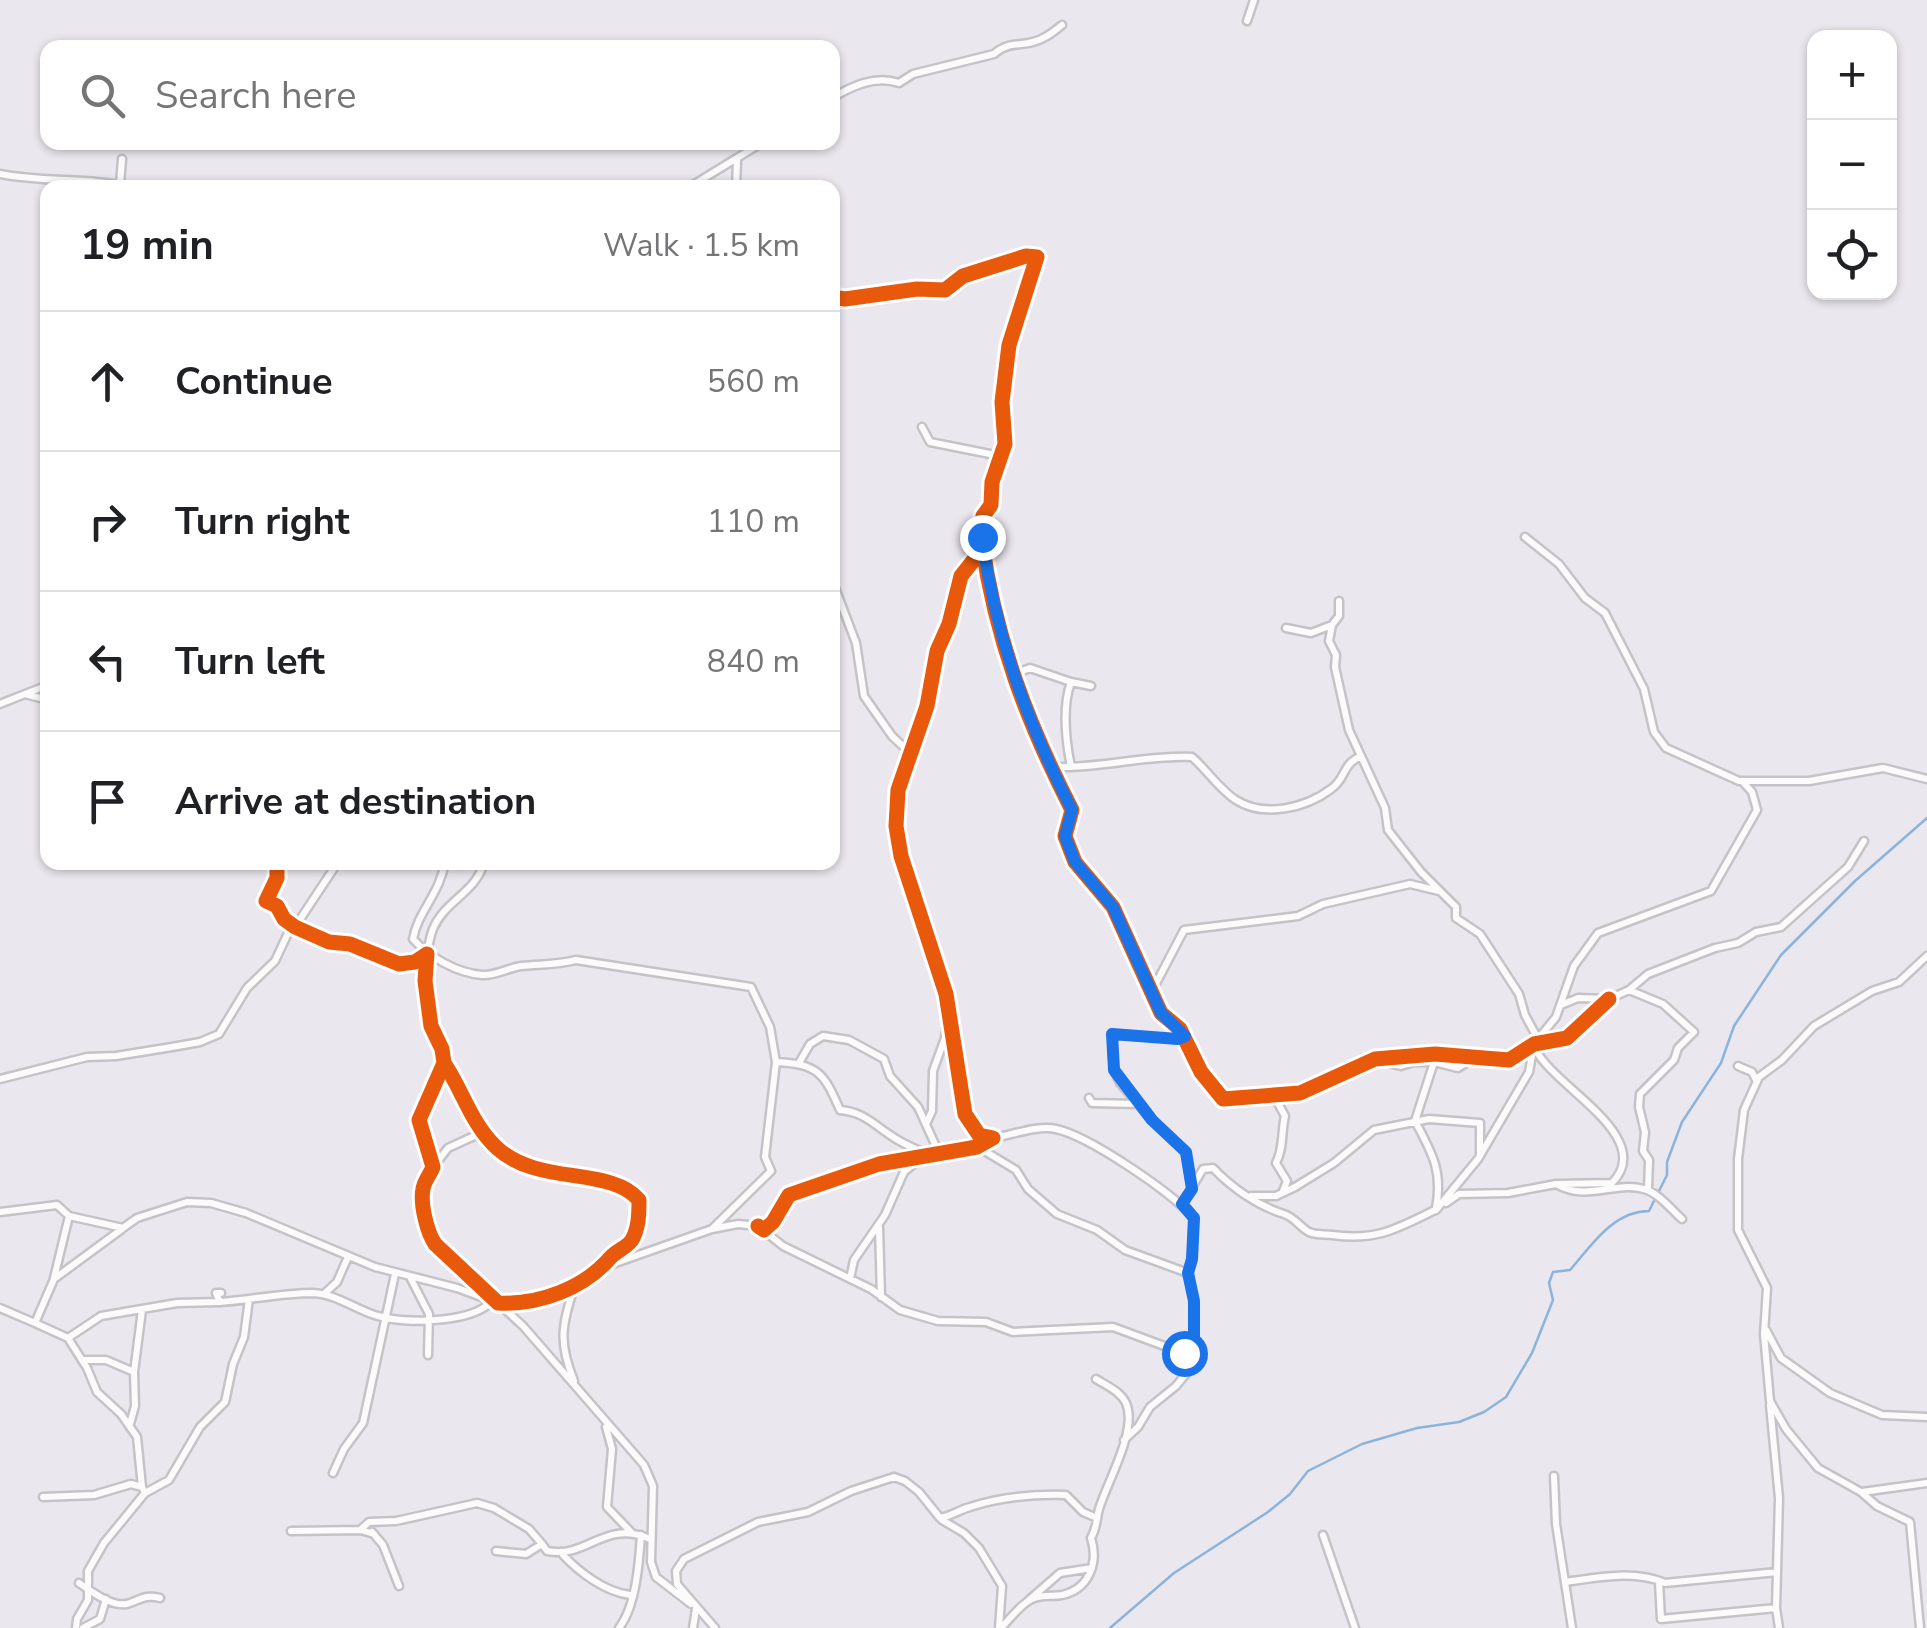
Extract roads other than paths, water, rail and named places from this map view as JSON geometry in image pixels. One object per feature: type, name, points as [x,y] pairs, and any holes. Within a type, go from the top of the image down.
[{"type":"street","points":[[1246,21],[1254,0]]},
{"type":"street","points":[[840,93],[854,84],[888,80],[898,83],[913,74],[994,54],[1002,46],[1027,44],[1047,37],[1062,25]]},
{"type":"street","points":[[702,180],[751,150]]},
{"type":"street","points":[[120,180],[122,159]]},
{"type":"street","points":[[736,180],[737,160]]},
{"type":"street","points":[[0,174],[40,181]]},
{"type":"street","points":[[840,298],[917,289],[945,290],[963,276],[1036,255],[1034,273],[1020,302],[1010,345],[1002,402],[1005,444],[992,482],[991,505],[983,516],[982,537],[993,605],[1012,676],[1072,810],[1065,836],[1075,862],[1113,907],[1161,1013],[1185,1036],[1201,1072],[1223,1099],[1300,1093],[1373,1060],[1435,1054],[1509,1060],[1537,1043],[1567,1038],[1608,999],[1629,990],[1648,974],[1738,943],[1756,932],[1781,927],[1848,868],[1864,841]]},
{"type":"street","points":[[922,427],[930,442],[1000,456]]},
{"type":"street","points":[[1525,536],[1559,564],[1585,598],[1605,614],[1644,689],[1654,732],[1666,748],[1742,781],[1810,781],[1882,768],[1927,780]]},
{"type":"street","points":[[982,537],[977,556],[961,576],[949,624],[936,652],[928,706],[898,790],[896,826],[949,1009],[965,1114],[979,1135],[993,1138]]},
{"type":"street","points":[[840,601],[856,643],[864,696],[892,736],[911,754]]},
{"type":"street","points":[[1182,1204],[1204,1169],[1214,1168],[1230,1188],[1277,1214],[1286,1214],[1310,1232],[1368,1238],[1388,1234],[1459,1194],[1508,1193],[1556,1184],[1612,1183],[1622,1172],[1626,1155],[1618,1135],[1546,1066],[1519,994],[1480,934],[1456,918],[1456,908],[1388,830],[1385,808],[1349,730],[1335,666],[1336,654],[1329,641],[1332,625],[1339,616],[1338,601]]},
{"type":"street","points":[[1286,628],[1311,633],[1332,625]]},
{"type":"street","points":[[1012,676],[1030,668],[1091,686]]},
{"type":"street","points":[[1071,682],[1068,736],[1072,768]]},
{"type":"street","points":[[0,704],[40,688]]},
{"type":"street","points":[[25,694],[40,698]]},
{"type":"street","points":[[1050,768],[1162,756],[1192,757],[1233,799],[1257,809],[1284,809],[1334,788],[1348,762],[1361,756]]},
{"type":"street","points":[[1436,1210],[1480,1155],[1529,1072],[1537,1043],[1560,1006],[1574,966],[1598,933],[1710,891],[1757,810],[1752,792],[1742,781]]},
{"type":"street","points":[[277,870],[266,901],[277,906],[284,920],[295,927],[399,964],[416,962],[427,954]]},
{"type":"street","points":[[0,1080],[87,1057],[172,1047],[220,1034],[247,988],[274,961],[289,932],[333,870]]},
{"type":"street","points":[[443,870],[437,892],[416,922],[413,939],[427,954],[484,976],[522,966],[552,966],[576,960],[751,987],[770,1027],[776,1062],[765,1157],[771,1171],[712,1229]]},
{"type":"street","points":[[480,870],[470,888],[452,903],[432,930],[425,981],[432,1026],[444,1063],[483,1132],[499,1150],[534,1170],[615,1183],[640,1200],[632,1242],[611,1257],[604,1268]]},
{"type":"street","points":[[1152,993],[1184,930],[1298,916],[1323,904],[1410,884],[1442,892]]},
{"type":"street","points":[[1779,1628],[1776,1608],[1780,1498],[1764,1324],[1766,1288],[1738,1230],[1742,1121],[1756,1081],[1814,1026],[1872,991],[1899,982],[1927,956]]},
{"type":"street","points":[[1629,990],[1662,1004],[1694,1032],[1678,1048],[1674,1060],[1640,1094],[1643,1151],[1649,1160],[1648,1189]]},
{"type":"street","points":[[1560,1006],[1578,998],[1608,999]]},
{"type":"street","points":[[926,1123],[932,1111],[932,1071],[945,1038],[949,1009]]},
{"type":"street","points":[[1185,1036],[1178,1039],[1112,1034],[1114,1070],[1152,1120],[1186,1152],[1192,1189]]},
{"type":"street","points":[[799,1063],[810,1044],[823,1036],[849,1040],[884,1059],[890,1076],[918,1107],[940,1153]]},
{"type":"street","points":[[1373,1060],[1401,1066],[1434,1062],[1458,1068],[1476,1058]]},
{"type":"street","points":[[776,1062],[799,1063],[824,1075],[840,1110],[875,1120],[889,1135],[927,1156]]},
{"type":"street","points":[[1434,1062],[1415,1120],[1436,1163],[1441,1185],[1436,1210]]},
{"type":"street","points":[[433,1166],[420,1120],[444,1063]]},
{"type":"street","points":[[1738,1066],[1752,1072],[1756,1081]]},
{"type":"street","points":[[1274,1096],[1285,1116],[1276,1163],[1287,1181],[1283,1192]]},
{"type":"street","points":[[1089,1098],[1106,1104],[1140,1104]]},
{"type":"street","points":[[1250,1196],[1283,1192],[1334,1163],[1374,1130],[1415,1120],[1480,1124],[1480,1155]]},
{"type":"street","points":[[54,1279],[137,1218],[188,1202],[211,1203],[246,1213],[395,1274],[458,1288],[495,1303],[514,1304],[557,1295],[598,1268],[712,1229],[738,1224],[764,1230],[789,1195],[879,1164],[977,1147],[993,1138],[1047,1128],[1084,1138],[1182,1204],[1194,1218],[1188,1273],[1194,1301],[1191,1371],[1150,1407],[1138,1428],[1124,1440]]},
{"type":"street","points":[[483,1132],[448,1148],[423,1185],[430,1236],[577,1386],[644,1465],[653,1486],[646,1537],[638,1579],[630,1595],[630,1610],[619,1628]]},
{"type":"street","points":[[977,1147],[1016,1170],[1028,1189],[1057,1214],[1097,1230],[1125,1250],[1188,1273]]},
{"type":"street","points":[[850,1279],[854,1260],[891,1203],[904,1172],[927,1156]]},
{"type":"street","points":[[1556,1184],[1570,1192],[1648,1189],[1682,1218]]},
{"type":"street","points":[[0,1212],[57,1205],[69,1216],[123,1228]]},
{"type":"street","points":[[35,1322],[54,1279],[69,1216]]},
{"type":"street","points":[[879,1220],[881,1296]]},
{"type":"street","points":[[758,1226],[783,1246],[821,1262],[900,1310],[938,1321],[986,1322],[1013,1332],[1113,1327],[1194,1357]]},
{"type":"street","points":[[324,1294],[337,1282],[348,1257]]},
{"type":"street","points":[[333,1472],[362,1423],[395,1274]]},
{"type":"street","points":[[410,1278],[429,1314],[428,1355]]},
{"type":"street","points":[[574,1286],[564,1320],[562,1350],[577,1386]]},
{"type":"street","points":[[220,1293],[216,1293],[220,1302]]},
{"type":"street","points":[[68,1338],[102,1316],[197,1301],[324,1294],[386,1317],[428,1320],[469,1316],[495,1303]]},
{"type":"street","points":[[79,1628],[89,1590],[88,1571],[104,1543],[144,1491],[169,1480],[200,1427],[225,1402],[244,1337],[249,1298]]},
{"type":"street","points":[[0,1308],[68,1338],[97,1392],[130,1425],[140,1451],[149,1507]]},
{"type":"street","points":[[130,1425],[135,1406],[134,1372],[142,1310]]},
{"type":"street","points":[[1764,1324],[1782,1358],[1830,1393],[1882,1415],[1927,1417]]},
{"type":"street","points":[[83,1360],[106,1360],[134,1372]]},
{"type":"street","points":[[1028,1600],[1072,1592],[1083,1586],[1092,1568],[1091,1538],[1124,1440],[1128,1407],[1118,1392],[1096,1379]]},
{"type":"street","points":[[1770,1401],[1786,1430],[1818,1468],[1910,1522],[1920,1628]]},
{"type":"street","points":[[604,1421],[612,1448],[606,1508],[631,1532],[646,1537]]},
{"type":"street","points":[[693,1628],[694,1607],[675,1578],[684,1559],[765,1519],[808,1512],[894,1476],[919,1492],[940,1518],[964,1532],[979,1548],[1002,1586],[1000,1628]]},
{"type":"street","points":[[1554,1476],[1556,1524],[1572,1628]]},
{"type":"street","points":[[1861,1492],[1927,1483]]},
{"type":"street","points":[[43,1497],[94,1495],[130,1484],[144,1491]]},
{"type":"street","points":[[940,1518],[1008,1497],[1054,1494],[1066,1495],[1097,1518]]},
{"type":"street","points":[[290,1531],[362,1527],[477,1503],[494,1508],[529,1529],[547,1551],[562,1554],[600,1536],[631,1532]]},
{"type":"street","points":[[362,1527],[383,1545],[399,1586]]},
{"type":"street","points":[[1323,1536],[1355,1628]]},
{"type":"street","points":[[646,1537],[656,1576],[715,1628]]},
{"type":"street","points":[[496,1550],[526,1554],[542,1544]]},
{"type":"street","points":[[562,1554],[595,1580],[630,1595]]},
{"type":"street","points":[[1000,1628],[1060,1573],[1092,1568]]},
{"type":"street","points":[[1659,1582],[1778,1572]]},
{"type":"street","points":[[1565,1582],[1618,1574],[1627,1578],[1655,1577],[1659,1582],[1662,1619],[1776,1608]]},
{"type":"street","points":[[79,1583],[106,1599],[127,1604],[145,1596],[160,1598]]},
{"type":"street","points":[[79,1628],[100,1619],[106,1599]]},
{"type":"waterway","points":[[1110,1628],[1174,1573],[1268,1512],[1290,1494],[1308,1471],[1362,1444],[1417,1428],[1459,1422],[1506,1397],[1532,1353],[1553,1300],[1549,1283],[1553,1272],[1570,1270],[1614,1223],[1649,1211],[1667,1175],[1667,1162],[1682,1122],[1721,1063],[1734,1026],[1781,955],[1855,881],[1927,818]]}]
